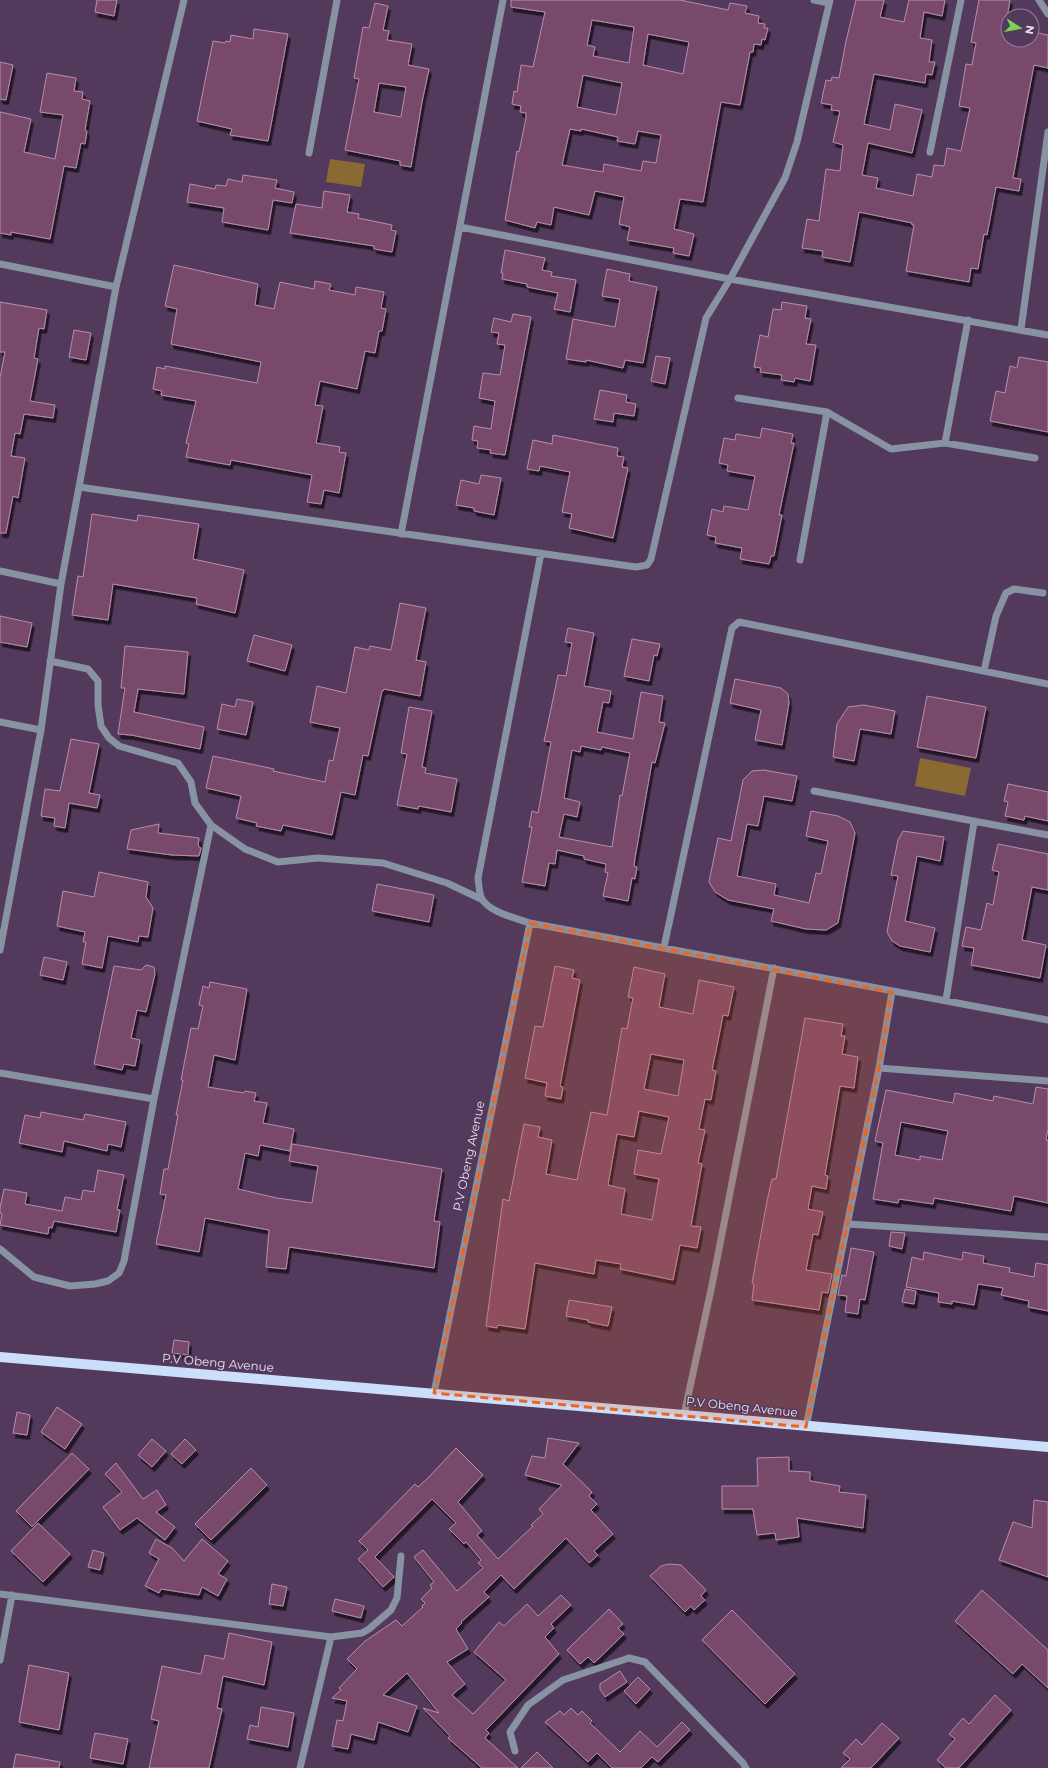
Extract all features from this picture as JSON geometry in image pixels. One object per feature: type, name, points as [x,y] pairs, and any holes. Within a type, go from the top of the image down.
[{"type":"main road","name":"P.V Obeng Avenue","points":[[0,1357],[1048,1447]]},
{"type":"street","points":[[0,947],[41,730],[61,584],[116,287],[184,0]]},
{"type":"street","points":[[309,153],[337,0]]},
{"type":"street","points":[[401,534],[503,0]]},
{"type":"street","points":[[79,487],[636,567],[647,565],[651,559],[706,318],[730,279],[785,178],[797,142],[829,1],[814,0]]},
{"type":"street","points":[[930,152],[961,0]]},
{"type":"street","points":[[1039,0],[1048,14]]},
{"type":"street","points":[[1021,330],[1048,132]]},
{"type":"street","points":[[460,227],[730,279],[1048,335]]},
{"type":"street","points":[[0,264],[116,287]]},
{"type":"street","points":[[945,443],[968,320]]},
{"type":"street","points":[[738,398],[827,412],[891,449],[945,443],[1035,458]]},
{"type":"street","points":[[800,560],[827,412]]},
{"type":"street","points":[[482,899],[478,878],[541,553]]},
{"type":"street","points":[[0,571],[61,584]]},
{"type":"street","points":[[984,671],[996,616],[1006,593],[1014,589],[1042,593]]},
{"type":"street","points":[[664,947],[732,628],[736,623],[739,622],[1048,684]]},
{"type":"street","points":[[50,661],[88,669],[98,681],[98,705],[101,726],[109,738],[119,746],[178,763],[191,782],[195,803],[211,825],[245,849],[278,862],[318,858],[383,862],[447,883],[482,899],[496,912],[530,923],[1048,1020]]},
{"type":"street","points":[[0,722],[41,730]]},
{"type":"street","points":[[814,791],[1048,835]]},
{"type":"street","points":[[946,1000],[974,822]]},
{"type":"street","points":[[0,1249],[34,1277],[70,1286],[95,1284],[108,1281],[119,1273],[124,1261],[154,1099],[211,825]]},
{"type":"street","name":"P.V Obeng Avenue","points":[[434,1394],[530,923]]},
{"type":"street","points":[[684,1415],[712,1285],[774,968]]},
{"type":"street","points":[[806,1427],[880,1068],[892,992]]},
{"type":"street","points":[[880,1068],[1048,1081]]},
{"type":"street","points":[[0,1073],[154,1099]]},
{"type":"street","points":[[848,1224],[1048,1237]]},
{"type":"street","points":[[0,1594],[331,1637],[362,1633],[369,1630],[391,1610],[397,1598],[401,1556]]},
{"type":"street","points":[[0,1660],[12,1595]]},
{"type":"street","points":[[300,1768],[331,1637]]},
{"type":"street","points":[[515,1751],[510,1732],[528,1705],[563,1680],[629,1658],[645,1662],[743,1763],[746,1768]]},
{"type":"highlighted area","points":[[530,923],[892,992],[879,1068],[806,1427],[434,1393]]},
{"type":"shaded area","points":[[330,159],[365,164],[361,187],[326,182]]},
{"type":"shaded area","points":[[920,758],[971,768],[965,796],[915,786]]},
{"type":"building","points":[[97,0],[117,0],[114,16],[95,12]]},
{"type":"building","points":[[511,0],[680,0],[728,10],[730,3],[747,6],[745,13],[759,16],[758,23],[765,24],[764,28],[768,28],[765,40],[762,39],[761,45],[754,44],[753,52],[750,52],[740,105],[721,102],[703,202],[680,199],[674,229],[694,234],[689,256],[673,253],[674,248],[627,240],[630,227],[619,224],[624,197],[595,191],[589,215],[554,207],[551,225],[537,222],[535,228],[505,220],[517,151],[519,152],[526,118],[526,113],[520,112],[521,106],[512,104],[514,91],[517,92],[521,65],[533,67],[545,12],[511,7]],"holes":[[[592,20],[634,27],[629,63],[593,56],[595,47],[587,45]],[[648,34],[689,42],[683,74],[643,65]],[[583,75],[622,83],[616,115],[577,107]],[[570,129],[581,131],[581,129],[618,137],[617,141],[635,144],[638,131],[661,135],[656,163],[643,161],[641,171],[604,164],[603,172],[562,165]]]},
{"type":"building","points":[[856,0],[884,0],[880,17],[904,22],[909,0],[945,0],[942,16],[924,12],[920,38],[932,40],[929,62],[935,62],[932,75],[926,74],[925,83],[874,74],[864,124],[890,130],[895,104],[922,110],[912,153],[868,143],[862,175],[878,178],[876,188],[913,196],[917,174],[932,177],[934,165],[944,166],[947,148],[961,151],[970,108],[959,106],[966,64],[972,65],[976,43],[971,42],[979,0],[1010,0],[1009,8],[1000,8],[1000,48],[1040,48],[1040,34],[1048,35],[1048,68],[1034,65],[1024,117],[1013,178],[1021,179],[1019,191],[996,187],[987,235],[984,234],[978,269],[971,268],[969,282],[906,271],[914,225],[912,225],[912,223],[859,212],[850,262],[822,257],[823,251],[802,248],[807,219],[819,221],[826,169],[840,171],[843,145],[833,142],[840,111],[831,110],[832,105],[821,103],[826,80],[831,81],[832,77],[839,78]]},
{"type":"building","points":[[375,3],[388,6],[383,30],[389,31],[387,40],[412,44],[408,65],[429,69],[411,167],[400,165],[400,161],[345,150],[359,79],[354,78],[363,27],[369,28]],"holes":[[[379,83],[406,87],[401,117],[374,112]]]},
{"type":"building","points":[[254,29],[288,34],[268,141],[230,135],[232,129],[197,121],[213,41],[225,43],[226,41],[230,42],[231,35],[253,39]]},
{"type":"building","points":[[0,62],[13,65],[6,100],[0,99]]},
{"type":"building","points":[[47,73],[76,78],[74,91],[83,92],[82,99],[90,101],[85,130],[87,131],[85,144],[81,143],[76,168],[64,166],[50,239],[11,232],[11,235],[0,233],[0,112],[31,119],[24,152],[55,159],[63,115],[40,112]]},
{"type":"building","points":[[243,175],[277,180],[275,188],[294,192],[292,203],[273,200],[268,230],[222,222],[224,208],[187,202],[190,184],[215,189],[216,185],[226,186],[228,179],[242,182]]},
{"type":"building","points":[[324,191],[350,195],[347,212],[359,214],[358,218],[392,225],[391,230],[396,231],[392,252],[374,249],[374,246],[290,233],[296,204],[322,208]]},
{"type":"building","points":[[505,250],[545,258],[542,270],[552,272],[551,276],[576,280],[570,312],[554,309],[558,293],[527,287],[527,284],[502,279],[503,273],[501,273]]},
{"type":"building","points":[[174,265],[258,284],[255,305],[274,309],[280,282],[314,289],[315,281],[331,284],[329,290],[355,295],[356,287],[384,292],[381,308],[386,309],[382,331],[379,331],[375,353],[365,351],[357,389],[320,381],[315,405],[323,406],[316,443],[340,447],[339,452],[346,453],[339,493],[324,490],[321,504],[307,502],[312,475],[231,460],[230,465],[186,457],[189,444],[186,443],[196,401],[161,395],[162,391],[153,389],[157,367],[165,369],[165,366],[257,383],[261,362],[171,344],[177,309],[165,306]]},
{"type":"building","points":[[607,269],[630,274],[629,281],[657,287],[643,363],[625,360],[623,368],[586,360],[586,362],[566,359],[573,319],[615,327],[620,299],[602,296]]},
{"type":"building","points":[[0,302],[47,310],[44,329],[39,328],[34,358],[38,359],[30,401],[55,405],[53,418],[24,414],[20,434],[15,433],[11,456],[25,458],[18,498],[13,496],[6,533],[0,533],[0,378],[5,352],[0,352]]},
{"type":"building","points":[[782,302],[807,306],[805,318],[811,319],[806,344],[816,345],[810,381],[795,378],[794,382],[781,380],[782,375],[760,372],[761,368],[754,367],[760,335],[768,337],[773,309],[781,310]]},
{"type":"building","points":[[513,314],[531,317],[505,455],[490,453],[491,450],[477,448],[478,441],[472,440],[474,426],[491,429],[495,401],[479,398],[483,373],[500,375],[505,345],[497,344],[499,333],[491,332],[494,318],[511,322]]},
{"type":"building","points":[[74,330],[91,333],[86,360],[69,357]]},
{"type":"building","points":[[656,356],[670,358],[665,384],[651,381]]},
{"type":"building","points":[[1019,357],[1048,362],[1048,432],[990,421],[996,391],[1005,393],[1010,366],[1017,368]]},
{"type":"building","points":[[600,390],[627,395],[626,402],[636,404],[634,416],[614,413],[613,422],[594,419]]},
{"type":"building","points":[[762,428],[793,434],[791,443],[794,443],[779,515],[782,515],[774,556],[771,556],[769,564],[740,559],[742,548],[715,543],[716,537],[707,535],[712,509],[723,512],[724,506],[748,510],[755,476],[727,471],[728,465],[719,463],[724,438],[735,440],[736,434],[760,438]]},
{"type":"building","points":[[553,435],[618,448],[617,456],[624,457],[622,467],[628,468],[613,538],[569,528],[572,514],[562,512],[570,472],[540,466],[539,471],[527,469],[533,440],[552,444]]},
{"type":"building","points":[[481,475],[501,478],[494,515],[474,511],[474,508],[456,505],[461,480],[479,484]]},
{"type":"building","points":[[92,514],[137,521],[138,515],[199,524],[193,559],[244,570],[235,613],[196,604],[197,598],[113,584],[108,620],[72,615],[78,576],[83,577]]},
{"type":"building","points":[[400,603],[426,608],[416,660],[426,662],[420,696],[384,689],[382,691],[368,756],[363,755],[355,795],[341,792],[332,835],[283,825],[281,831],[256,826],[257,823],[236,818],[241,796],[206,788],[213,756],[325,782],[329,760],[333,761],[340,728],[310,722],[317,686],[346,693],[355,647],[369,650],[370,646],[391,650]]},
{"type":"building","points":[[0,616],[32,623],[27,647],[0,642]]},
{"type":"building","points":[[568,628],[594,633],[584,686],[611,691],[609,703],[603,702],[597,732],[633,739],[641,692],[663,696],[659,722],[665,723],[655,763],[652,762],[635,858],[634,866],[637,867],[635,879],[632,878],[628,901],[603,896],[608,873],[605,872],[606,864],[584,859],[584,856],[557,850],[555,864],[549,863],[545,886],[522,882],[532,827],[529,827],[532,811],[538,813],[551,742],[544,741],[558,675],[566,676],[572,643],[565,642]],"holes":[[[581,746],[601,750],[602,747],[630,753],[622,796],[620,795],[612,847],[559,837],[564,814],[577,817],[580,802],[564,798],[572,750],[580,752]]]},
{"type":"building","points":[[254,635],[292,645],[285,671],[247,661]]},
{"type":"building","points":[[632,639],[660,644],[657,656],[654,655],[649,681],[624,676]]},
{"type":"building","points":[[125,646],[188,652],[184,694],[138,689],[134,712],[204,727],[200,749],[131,735],[118,734],[125,688],[121,688]]},
{"type":"building","points":[[735,679],[781,688],[788,694],[789,703],[782,745],[755,740],[761,710],[730,703]]},
{"type":"building","points":[[927,696],[986,707],[976,758],[917,747]]},
{"type":"building","points":[[237,699],[253,702],[246,735],[217,729],[222,704],[235,707]]},
{"type":"building","points":[[864,705],[895,711],[891,734],[860,729],[854,761],[833,757],[837,724],[848,707]]},
{"type":"building","points":[[409,707],[432,711],[422,767],[426,768],[425,773],[457,779],[451,812],[419,806],[418,809],[397,805],[407,754],[401,753]]},
{"type":"building","points":[[71,739],[99,744],[89,793],[100,795],[97,808],[69,803],[65,828],[54,826],[55,818],[41,816],[45,789],[60,791]]},
{"type":"building","points":[[764,770],[797,776],[792,801],[764,796],[758,826],[747,824],[737,876],[776,884],[774,895],[809,903],[816,873],[821,874],[828,841],[806,836],[811,811],[838,816],[850,822],[855,833],[838,923],[826,930],[806,929],[771,921],[774,909],[728,900],[715,892],[709,882],[718,838],[731,841],[743,780],[752,771]]},
{"type":"building","points":[[1008,784],[1048,792],[1048,821],[1025,816],[1024,820],[1005,816],[1008,802],[1004,801]]},
{"type":"building","points":[[159,824],[158,833],[199,838],[198,846],[201,848],[199,856],[172,855],[127,849],[131,830]]},
{"type":"building","points":[[903,831],[944,837],[940,861],[917,856],[905,921],[935,928],[930,952],[900,946],[892,941],[887,932],[898,876],[891,875],[898,840]]},
{"type":"building","points":[[998,844],[1048,854],[1048,890],[1032,887],[1022,940],[1046,945],[1040,978],[971,965],[974,948],[962,946],[966,927],[981,930],[987,903],[993,905],[999,872],[992,870]]},
{"type":"building","points":[[99,872],[148,882],[146,897],[153,908],[148,937],[139,936],[138,942],[108,936],[102,968],[82,964],[86,942],[83,942],[85,932],[57,926],[63,891],[94,897]]},
{"type":"building","points":[[377,884],[434,895],[429,922],[372,911]]},
{"type":"building","points":[[44,957],[67,962],[63,980],[40,975]]},
{"type":"building","points":[[146,965],[154,967],[155,974],[146,1012],[137,1010],[131,1038],[140,1040],[135,1066],[124,1064],[122,1070],[94,1064],[114,966],[141,970]]},
{"type":"building","points":[[555,966],[574,970],[572,978],[580,980],[560,1086],[563,1087],[561,1099],[545,1096],[547,1083],[525,1078],[535,1026],[543,1027]]},
{"type":"building","points":[[634,967],[665,974],[659,1007],[693,1014],[699,980],[734,987],[728,1016],[723,1015],[712,1070],[716,1071],[711,1100],[705,1099],[699,1129],[705,1130],[698,1163],[702,1164],[691,1226],[701,1227],[697,1248],[680,1245],[673,1280],[620,1269],[621,1264],[596,1260],[594,1274],[535,1263],[525,1329],[498,1325],[497,1328],[486,1326],[503,1199],[509,1201],[524,1124],[540,1127],[538,1137],[552,1140],[546,1174],[577,1180],[591,1112],[607,1115],[622,1028],[627,1029],[633,998],[628,997]],"holes":[[[651,1054],[684,1060],[678,1096],[644,1089]],[[639,1111],[669,1117],[661,1154],[638,1150],[634,1174],[659,1179],[652,1220],[621,1214],[625,1189],[608,1185],[617,1134],[634,1137]]]},
{"type":"building","points":[[210,982],[247,989],[235,1060],[214,1055],[208,1087],[244,1093],[245,1091],[256,1093],[254,1101],[267,1103],[263,1123],[294,1129],[290,1151],[260,1145],[258,1156],[245,1153],[238,1189],[277,1198],[312,1203],[318,1166],[289,1161],[292,1144],[442,1169],[434,1221],[440,1222],[434,1268],[289,1247],[286,1269],[266,1267],[269,1230],[205,1218],[199,1252],[156,1244],[166,1195],[160,1194],[164,1169],[168,1169],[178,1115],[176,1115],[183,1080],[181,1080],[191,1028],[198,1029],[203,1006],[199,1005],[203,986],[209,988]]},
{"type":"building","points":[[805,1018],[843,1024],[841,1036],[845,1036],[842,1054],[858,1057],[854,1088],[840,1086],[825,1175],[828,1176],[826,1189],[812,1186],[808,1209],[823,1212],[818,1235],[813,1234],[806,1270],[832,1274],[828,1293],[822,1292],[819,1310],[752,1300],[754,1284],[752,1283],[767,1201],[772,1179],[776,1179]]},
{"type":"building","points":[[1036,1087],[1048,1089],[1048,1129],[1046,1140],[1048,1140],[1048,1203],[1014,1196],[1011,1211],[934,1198],[933,1204],[899,1199],[898,1203],[873,1199],[883,1143],[875,1141],[886,1090],[953,1103],[955,1093],[993,1101],[994,1096],[1033,1104]],"holes":[[[901,1122],[948,1131],[942,1160],[920,1156],[920,1160],[895,1155]]]},
{"type":"building","points":[[41,1112],[83,1120],[85,1114],[126,1122],[121,1147],[108,1144],[107,1151],[64,1141],[62,1152],[19,1143],[25,1115],[40,1118]]},
{"type":"building","points":[[98,1170],[124,1175],[117,1210],[120,1210],[116,1232],[54,1221],[52,1228],[49,1227],[48,1234],[0,1225],[2,1214],[0,1213],[0,1208],[4,1189],[27,1193],[25,1204],[62,1211],[65,1197],[81,1200],[83,1190],[94,1192]]},
{"type":"building","points":[[891,1232],[905,1233],[902,1249],[889,1246]]},
{"type":"building","points":[[851,1248],[874,1252],[865,1300],[860,1299],[858,1314],[845,1312],[847,1296],[838,1295],[842,1275],[846,1276]]},
{"type":"building","points":[[924,1252],[962,1260],[963,1252],[984,1256],[983,1263],[1010,1268],[1009,1272],[1034,1277],[1036,1263],[1048,1265],[1048,1311],[1028,1307],[1029,1301],[1001,1295],[1003,1288],[978,1284],[974,1305],[952,1301],[952,1304],[938,1302],[939,1293],[906,1287],[912,1257],[923,1260]]},
{"type":"building","points":[[905,1289],[916,1291],[914,1304],[902,1302]]},
{"type":"building","points":[[569,1300],[612,1307],[608,1326],[588,1322],[588,1320],[566,1316]]},
{"type":"building","points":[[174,1340],[189,1342],[188,1355],[172,1353]]},
{"type":"building","points":[[57,1407],[82,1424],[65,1449],[41,1432]]},
{"type":"building","points":[[17,1412],[30,1415],[27,1435],[13,1433]]},
{"type":"building","points":[[548,1438],[579,1443],[563,1464],[592,1492],[589,1496],[597,1504],[591,1510],[613,1534],[594,1551],[598,1555],[589,1563],[566,1538],[514,1589],[501,1575],[484,1592],[489,1597],[461,1622],[462,1623],[456,1629],[468,1649],[447,1662],[465,1684],[452,1695],[473,1714],[506,1680],[474,1652],[499,1622],[504,1626],[527,1604],[538,1616],[561,1595],[571,1605],[551,1624],[554,1628],[545,1637],[559,1654],[486,1730],[489,1733],[485,1738],[518,1768],[482,1768],[448,1738],[450,1736],[423,1708],[439,1713],[407,1673],[383,1695],[417,1706],[408,1732],[378,1722],[374,1740],[351,1734],[348,1749],[332,1746],[337,1720],[343,1721],[347,1701],[332,1698],[341,1690],[339,1688],[357,1669],[347,1659],[364,1642],[396,1620],[402,1626],[423,1607],[422,1606],[425,1603],[421,1599],[432,1588],[430,1585],[434,1582],[414,1557],[423,1550],[457,1591],[483,1568],[478,1563],[481,1560],[466,1542],[464,1544],[449,1529],[456,1523],[432,1499],[375,1557],[394,1577],[383,1587],[358,1559],[368,1550],[359,1541],[415,1484],[418,1487],[456,1448],[483,1475],[458,1502],[482,1531],[477,1535],[498,1559],[533,1526],[531,1525],[543,1514],[539,1509],[562,1485],[525,1475],[532,1456],[545,1458]]},
{"type":"building","points":[[152,1439],[166,1451],[152,1467],[138,1455]]},
{"type":"building","points":[[185,1439],[196,1450],[182,1464],[171,1454]]},
{"type":"building","points":[[72,1453],[89,1469],[32,1527],[16,1511]]},
{"type":"building","points":[[789,1457],[789,1471],[810,1472],[810,1481],[840,1486],[839,1492],[866,1495],[863,1528],[797,1518],[799,1537],[776,1540],[775,1533],[757,1535],[753,1509],[722,1509],[722,1486],[758,1486],[757,1458]]},
{"type":"building","points":[[116,1463],[143,1499],[157,1490],[166,1505],[156,1512],[175,1527],[165,1540],[137,1518],[120,1530],[103,1507],[122,1492],[105,1474]]},
{"type":"building","points":[[251,1468],[267,1485],[211,1540],[195,1524]]},
{"type":"building","points":[[1034,1500],[1048,1502],[1048,1577],[999,1560],[1013,1522],[1032,1528]]},
{"type":"building","points":[[38,1523],[70,1554],[43,1582],[11,1551]]},
{"type":"building","points":[[156,1539],[172,1548],[184,1561],[202,1539],[228,1561],[218,1574],[227,1579],[218,1596],[202,1587],[199,1595],[161,1589],[159,1593],[145,1586],[159,1559],[149,1553]]},
{"type":"building","points":[[93,1550],[104,1553],[100,1570],[88,1567]]},
{"type":"building","points":[[669,1564],[681,1565],[706,1590],[701,1596],[705,1600],[694,1610],[691,1606],[685,1612],[650,1576],[661,1566]]},
{"type":"building","points":[[272,1584],[287,1587],[283,1606],[269,1604]]},
{"type":"building","points":[[982,1590],[1048,1650],[1048,1688],[1022,1664],[1013,1674],[955,1621]]},
{"type":"building","points":[[335,1599],[364,1606],[361,1618],[332,1611]]},
{"type":"building","points":[[609,1609],[623,1624],[618,1628],[624,1634],[594,1663],[588,1657],[580,1664],[567,1650]]},
{"type":"building","points":[[732,1610],[795,1674],[765,1704],[702,1640]]},
{"type":"building","points":[[229,1633],[272,1642],[264,1685],[223,1676],[217,1708],[222,1709],[209,1768],[149,1768],[159,1721],[151,1719],[162,1666],[201,1674],[205,1655],[224,1659]]},
{"type":"building","points":[[29,1665],[69,1673],[59,1730],[19,1722]]},
{"type":"building","points":[[620,1671],[627,1682],[605,1697],[600,1689],[600,1684]]},
{"type":"building","points":[[638,1677],[650,1689],[636,1704],[624,1691]]},
{"type":"building","points":[[995,1695],[1011,1710],[959,1768],[946,1768],[937,1760],[955,1739],[949,1734],[963,1718],[969,1724]]},
{"type":"building","points":[[261,1707],[294,1713],[288,1747],[247,1739],[250,1725],[258,1727]]},
{"type":"building","points":[[571,1708],[578,1715],[582,1711],[592,1721],[590,1723],[620,1752],[640,1731],[657,1747],[682,1722],[690,1730],[658,1762],[652,1757],[641,1768],[612,1768],[597,1753],[588,1762],[545,1722],[560,1711],[564,1715]]},
{"type":"building","points":[[882,1723],[899,1738],[871,1768],[841,1768],[850,1759],[843,1753],[856,1739],[862,1745]]},
{"type":"building","points":[[95,1733],[128,1739],[123,1764],[90,1758]]},
{"type":"building","points":[[537,1752],[553,1768],[521,1768]]},
{"type":"building","points":[[16,1754],[60,1762],[59,1768],[13,1768]]}]
